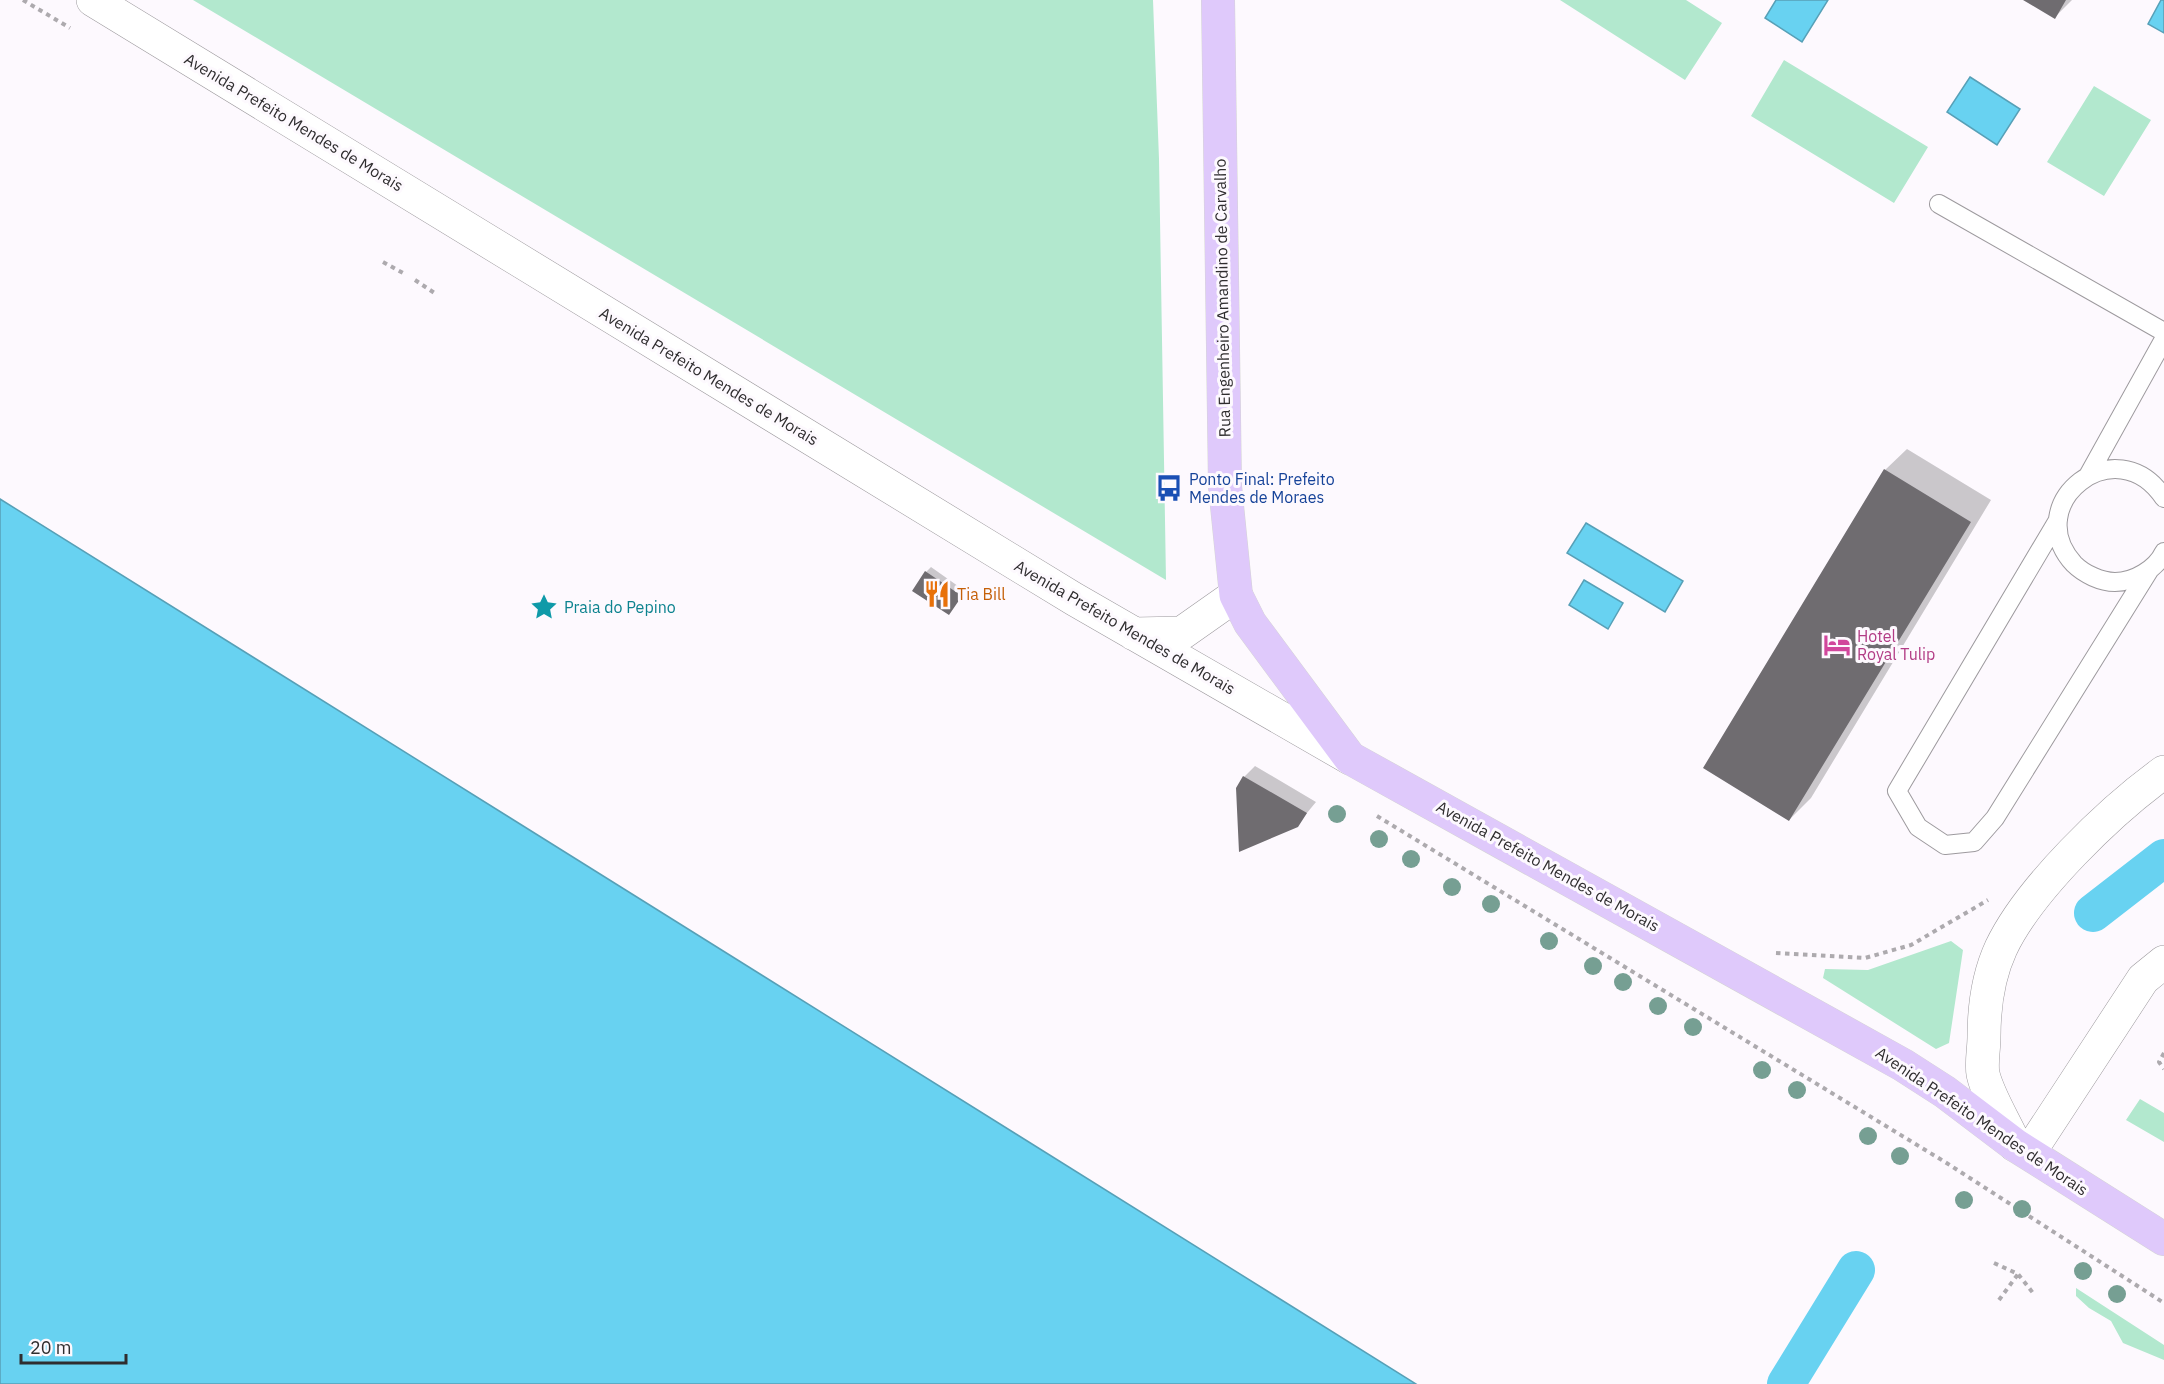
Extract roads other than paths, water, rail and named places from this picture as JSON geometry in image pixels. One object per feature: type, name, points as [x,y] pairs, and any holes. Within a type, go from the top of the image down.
[{"type":"main road","name":"Rua Engenheiro Amandino de Carvalho","points":[[1218,0],[1225,486],[1236,595],[1250,623],[1350,758]]},
{"type":"main road","name":"Avenida Prefeito Mendes de Morais","points":[[1350,758],[1903,1065],[1945,1092],[2022,1149],[2164,1239]]},
{"type":"street","name":"Avenida Prefeito Mendes de Morais","points":[[93,0],[1134,634],[1350,758]]},
{"type":"street","points":[[1134,634],[1182,633],[1236,595]]},
{"type":"street","points":[[2164,772],[2102,824],[2043,887],[2001,948],[1992,971],[1984,1021],[1983,1073],[2022,1149],[2143,979],[2164,962]]},
{"type":"lane","points":[[1939,204],[2164,332]]},
{"type":"lane","points":[[2164,339],[2089,474],[2063,501],[2058,520],[1897,791],[1918,827],[1945,845],[1974,842],[1995,818],[2150,569],[2164,552]]},
{"type":"lane","points":[[2089,474],[2107,469],[2125,469],[2142,476],[2157,487],[2164,498]]},
{"type":"lane","points":[[2058,520],[2060,539],[2067,556],[2080,570],[2097,579],[2115,582],[2134,578],[2150,569]]},
{"type":"water","points":[[1776,0],[1828,0],[1802,42],[1765,18]]},
{"type":"water","points":[[2161,0],[2164,0],[2164,33],[2148,24]]},
{"type":"water","points":[[1970,77],[2020,109],[1997,145],[1947,112]]},
{"type":"water","points":[[0,499],[1416,1384],[0,1384]]},
{"type":"water","points":[[1586,523],[1683,581],[1665,612],[1567,553]]},
{"type":"water","points":[[1584,580],[1623,603],[1608,629],[1569,605]]},
{"type":"waterway","points":[[2093,913],[2164,858]]},
{"type":"waterway","points":[[1786,1384],[1856,1270]]},
{"type":"place","name":"Ponto Final: Prefeito Mendes de Moraes","points":[[1169,488]]},
{"type":"place","name":"Tia Bill","points":[[937,594]]},
{"type":"place","name":"Praia do Pepino","points":[[544,607]]},
{"type":"place","name":"Hotel Royal Tulip","points":[[1837,645]]}]
